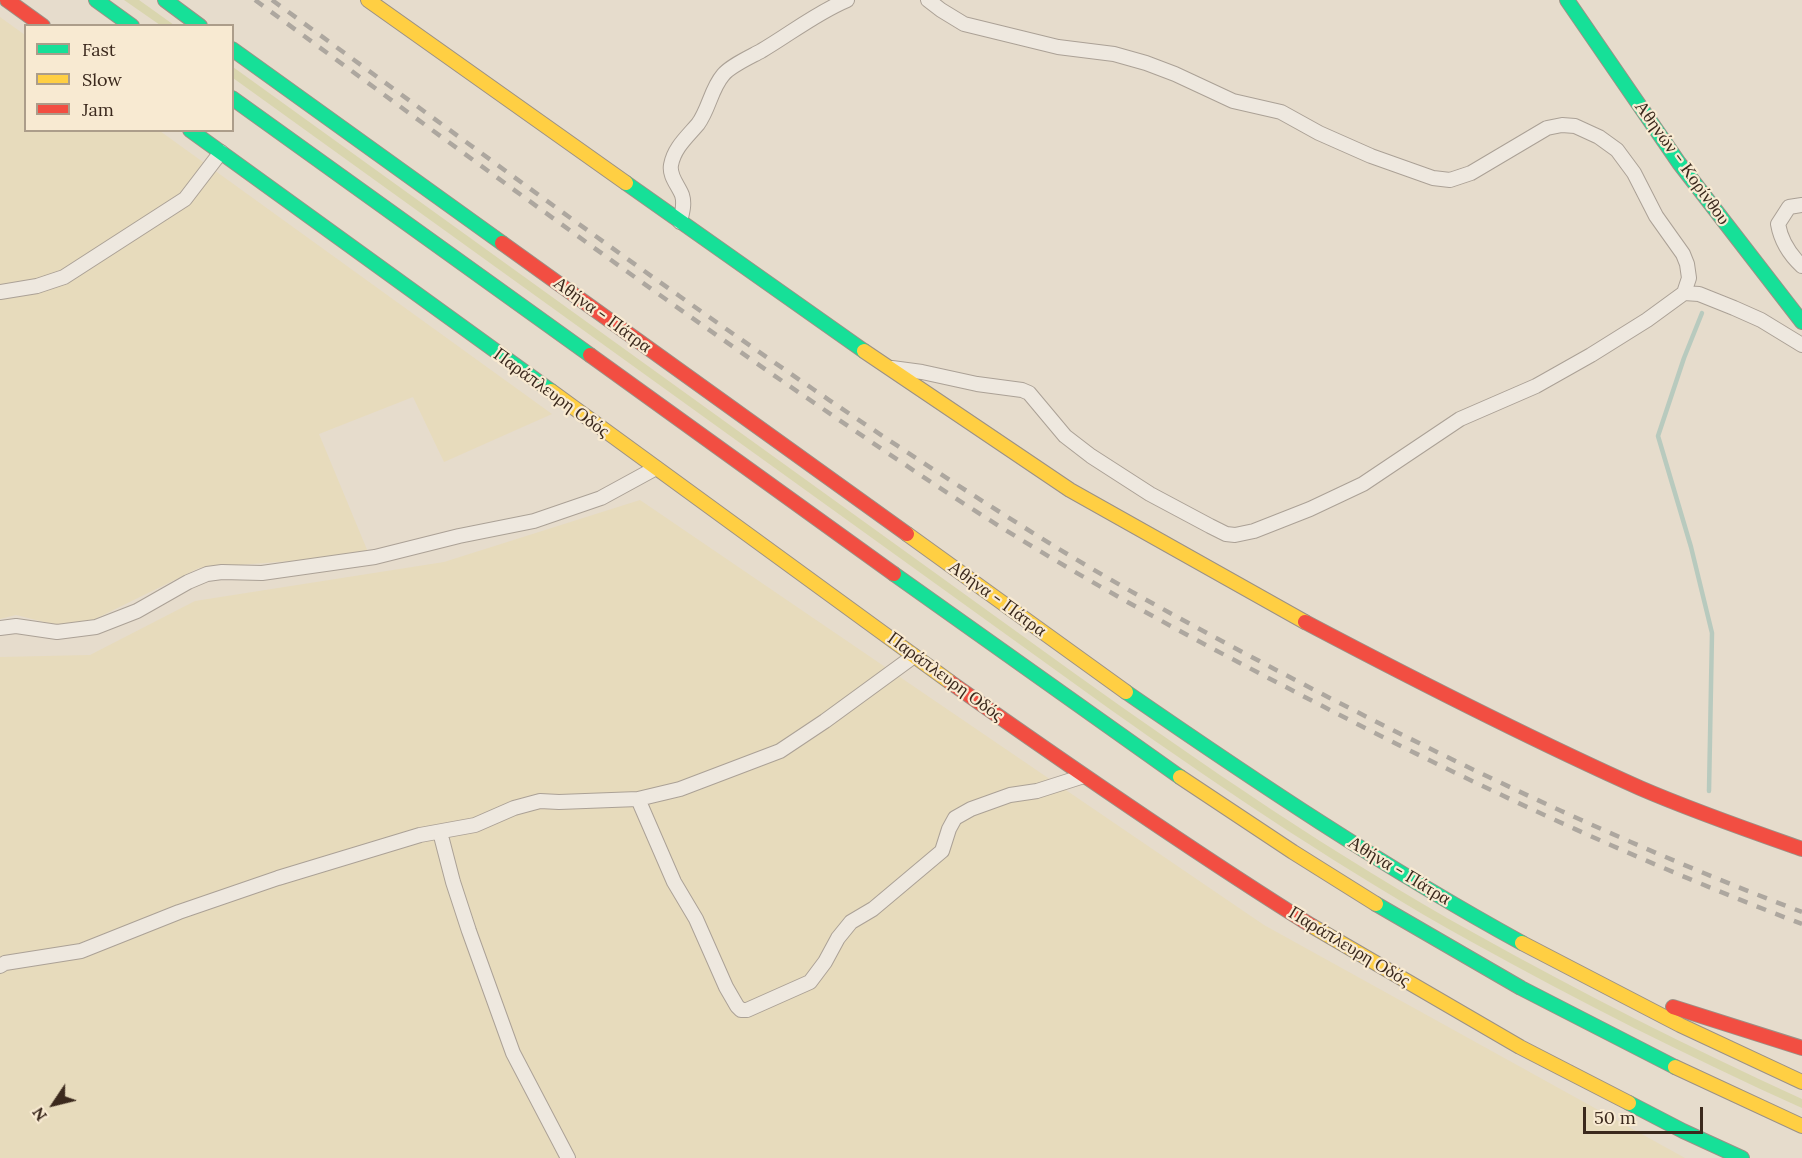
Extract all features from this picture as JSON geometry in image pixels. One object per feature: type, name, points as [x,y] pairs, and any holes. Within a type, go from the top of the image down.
[{"type":"main road","points":[[7,0],[40,24]]},
{"type":"main road","points":[[96,0],[129,24]]},
{"type":"main road","points":[[165,0],[197,24]]},
{"type":"main road","points":[[368,0],[887,367],[1070,490],[1259,597],[1387,666],[1641,788],[1802,849]]},
{"type":"main road","name":"Αθηνών - Κορίνθου","points":[[1567,0],[1679,163],[1802,322]]},
{"type":"main road","name":"Αθήνα - Πάτρα","points":[[234,50],[1104,676],[1209,749],[1344,837],[1490,925],[1727,1048],[1802,1082]]},
{"type":"main road","points":[[234,99],[1101,723],[1256,828],[1358,893],[1462,955],[1655,1057],[1802,1126]]},
{"type":"main road","name":"Παράπλευρη Οδός","points":[[193,132],[914,656],[1221,869],[1336,941],[1520,1047],[1683,1131],[1742,1158]]},
{"type":"main road","points":[[1608,987],[1802,1048]]},
{"type":"street","points":[[680,222],[684,205],[670,168],[674,154],[684,138],[699,123],[724,73],[825,10],[847,0]]},
{"type":"street","points":[[887,367],[1029,393],[1060,431],[1091,456],[1150,494],[1226,534],[1234,535],[1254,531],[1311,509],[1363,484],[1460,419],[1536,386],[1647,320],[1684,293],[1689,278],[1683,254],[1656,216],[1634,173],[1617,150],[1599,137],[1575,126],[1562,125],[1547,128],[1471,174],[1450,180],[1433,178],[1371,156],[1319,133],[1281,112],[1233,101],[1146,63],[1114,54],[1058,46],[964,24],[928,0]]},
{"type":"street","points":[[0,292],[37,286],[64,278],[89,259],[185,199],[221,152]]},
{"type":"street","points":[[1802,205],[1789,207],[1778,224],[1785,246],[1802,266]]},
{"type":"street","points":[[1684,293],[1699,294],[1734,308],[1761,320],[1802,345]]},
{"type":"street","points":[[0,628],[16,626],[57,633],[96,627],[136,611],[207,574],[262,573],[375,557],[459,536],[534,521],[601,498],[656,468]]},
{"type":"street","points":[[0,966],[5,963],[81,951],[180,912],[278,878],[420,835],[475,825],[514,808],[540,801],[638,800],[680,789],[780,751],[914,656]]},
{"type":"street","points":[[638,800],[674,882],[696,919],[726,987],[737,1006],[741,1010],[747,1010],[810,982],[851,922],[873,909],[942,851],[955,818],[971,809],[1010,795],[1037,791],[1084,776]]},
{"type":"street","points":[[440,832],[453,882],[513,1053],[568,1158]]},
{"type":"shaded area","points":[[124,0],[139,0],[173,24],[159,24]]},
{"type":"shaded area","points":[[0,17],[24,34],[24,132],[161,132],[552,414],[444,462],[413,397],[319,434],[368,552],[317,559],[199,568],[93,620],[56,625],[16,615],[0,619]]},
{"type":"shaded area","points":[[234,68],[1074,673],[1270,809],[1371,873],[1474,933],[1636,1019],[1802,1099],[1802,1108],[1634,1028],[1424,915],[1243,801],[1111,710],[234,79]]},
{"type":"shaded area","points":[[640,500],[1264,925],[1685,1158],[0,1158],[0,657],[90,655],[195,601],[444,562]]},
{"type":"waterway","points":[[1702,313],[1658,436],[1691,547],[1712,633],[1709,791]]},
{"type":"railway","points":[[255,0],[519,193],[785,383],[931,482],[1052,558],[1215,650],[1474,782],[1604,842],[1802,924]]},
{"type":"railway","points":[[272,0],[736,336],[926,464],[1085,565],[1280,672],[1472,769],[1603,830],[1802,912]]},
{"type":"traffic: fast","points":[[96,0],[129,24]]},
{"type":"traffic: fast","points":[[165,0],[197,24]]},
{"type":"traffic: fast","points":[[1567,0],[1679,163],[1802,322]]},
{"type":"traffic: fast","points":[[234,50],[502,243]]},
{"type":"traffic: fast","points":[[234,99],[590,355]]},
{"type":"traffic: fast","points":[[193,132],[551,391]]},
{"type":"traffic: fast","points":[[626,183],[864,351]]},
{"type":"traffic: fast","points":[[894,574],[1180,777]]},
{"type":"traffic: fast","points":[[1126,692],[1321,823],[1420,885],[1522,943]]},
{"type":"traffic: fast","points":[[1376,904],[1521,988],[1675,1067]]},
{"type":"traffic: fast","points":[[1629,1103],[1742,1158]]},
{"type":"traffic: slow","points":[[368,0],[626,183]]},
{"type":"traffic: slow","points":[[864,351],[1070,490],[1305,622]]},
{"type":"traffic: slow","points":[[551,391],[950,682]]},
{"type":"traffic: slow","points":[[907,534],[1126,692]]},
{"type":"traffic: slow","points":[[1180,777],[1376,904]]},
{"type":"traffic: slow","points":[[1312,926],[1520,1047],[1629,1103]]},
{"type":"traffic: slow","points":[[1522,943],[1680,1025],[1802,1082]]},
{"type":"traffic: slow","points":[[1675,1067],[1802,1126]]},
{"type":"traffic: jam","points":[[7,0],[40,24]]},
{"type":"traffic: jam","points":[[502,243],[907,534]]},
{"type":"traffic: jam","points":[[590,355],[894,574]]},
{"type":"traffic: jam","points":[[1305,622],[1471,708],[1597,769],[1680,805],[1802,849]]},
{"type":"traffic: jam","points":[[950,682],[1130,807],[1312,926]]},
{"type":"traffic: jam","points":[[1673,1007],[1802,1048]]}]
